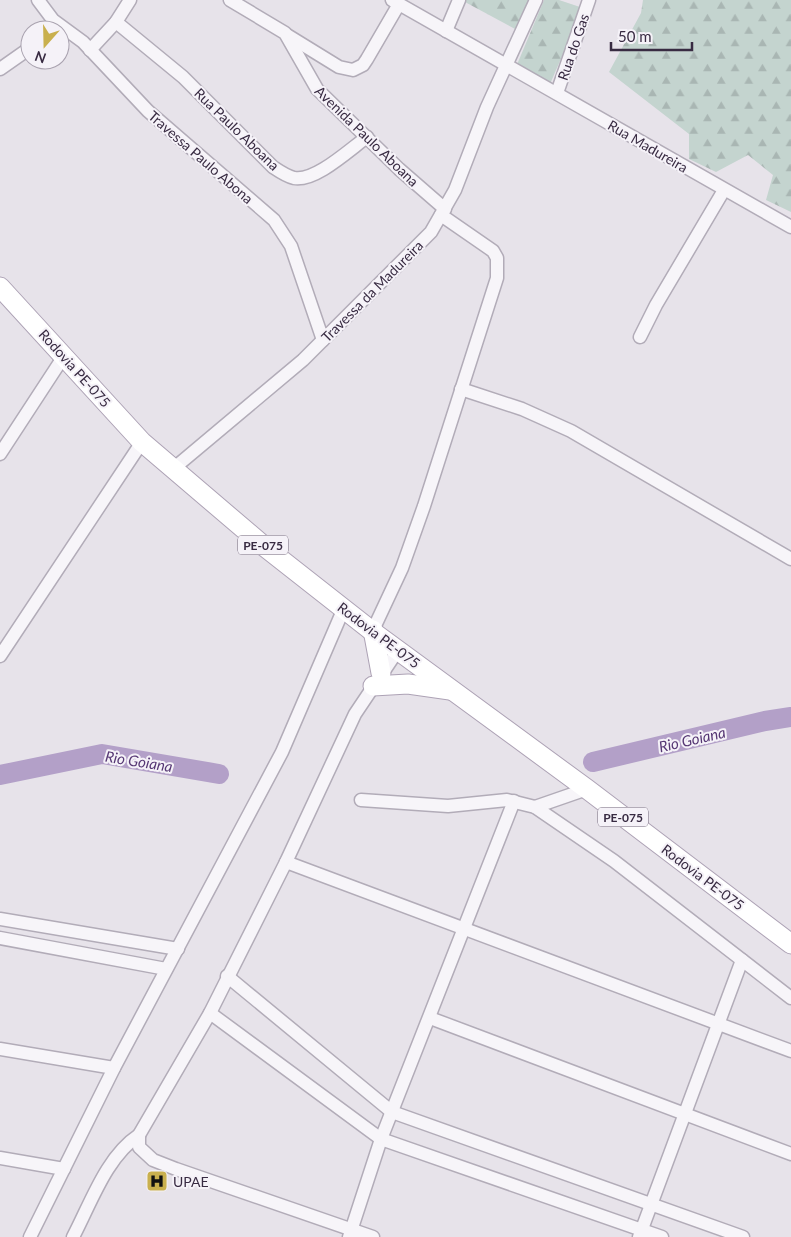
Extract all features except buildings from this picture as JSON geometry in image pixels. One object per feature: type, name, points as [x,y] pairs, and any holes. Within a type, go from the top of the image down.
[{"type":"main road","name":"Rodovia PE-075","points":[[0,287],[142,442],[265,547],[398,650],[587,789],[791,944]]},
{"type":"main road","points":[[373,630],[377,679],[454,691]]},
{"type":"street","name":"Travessa Paulo Abona","points":[[38,0],[51,20]]},
{"type":"street","points":[[90,50],[116,22],[130,0]]},
{"type":"street","name":"Avenida Paulo Aboana","points":[[230,0],[285,33],[317,89],[443,212],[485,244],[497,258],[497,278],[410,546],[386,606],[373,630]]},
{"type":"street","points":[[446,31],[459,0]]},
{"type":"street","points":[[506,65],[536,0]]},
{"type":"street","name":"Rua do Gas","points":[[557,94],[589,0]]},
{"type":"street","name":"Rua Madureira","points":[[285,33],[339,67],[347,70],[358,69],[368,59],[396,2],[791,228]]},
{"type":"street","name":"Rua Paulo Aboana","points":[[116,22],[183,77],[273,167],[289,177],[302,178],[316,174],[367,137]]},
{"type":"street","name":"Travessa Paulo Abona","points":[[70,36],[90,50],[148,111],[274,220],[294,253],[323,340]]},
{"type":"street","points":[[0,69],[20,55]]},
{"type":"street","name":"Travessa da Madureira","points":[[173,469],[252,404],[323,340],[431,232],[455,190],[487,106],[506,65]]},
{"type":"street","points":[[640,337],[656,304],[724,190]]},
{"type":"street","points":[[0,454],[64,356]]},
{"type":"street","points":[[461,389],[522,409],[571,431],[791,559]]},
{"type":"street","points":[[0,656],[142,442]]},
{"type":"street","points":[[30,1237],[114,1068],[282,752],[344,608]]},
{"type":"street","points":[[73,1237],[121,1149],[139,1135],[210,1013],[286,862],[355,714],[398,650]]},
{"type":"street","points":[[535,807],[587,789]]},
{"type":"street","points":[[361,800],[448,806],[514,801],[535,807],[614,861],[791,998]]},
{"type":"street","points":[[350,1233],[381,1139],[430,1018],[462,929],[514,801]]},
{"type":"street","points":[[286,862],[791,1051]]},
{"type":"street","points":[[0,919],[178,949]]},
{"type":"street","points":[[0,938],[166,969]]},
{"type":"street","points":[[641,1233],[742,960]]},
{"type":"street","points":[[227,976],[392,1112],[743,1237]]},
{"type":"street","points":[[210,1013],[381,1139],[641,1233],[662,1237]]},
{"type":"street","points":[[430,1018],[791,1154]]},
{"type":"street","points":[[0,1049],[114,1068]]},
{"type":"street","points":[[139,1135],[139,1147],[153,1160],[350,1233],[373,1237]]},
{"type":"street","points":[[0,1158],[64,1168]]},
{"type":"green space","points":[[466,0],[531,0],[517,30],[465,2]]},
{"type":"green space","points":[[544,0],[559,0],[583,8],[550,84],[516,67]]},
{"type":"green space","points":[[643,0],[791,0],[791,212],[766,200],[773,175],[748,155],[716,172],[689,159],[689,134],[609,72],[641,13]]},
{"type":"waterway","name":"Rio Goiana","points":[[593,762],[765,721],[791,717]]},
{"type":"waterway","name":"Rio Goiana","points":[[0,775],[102,754],[219,774]]},
{"type":"place","name":"UPAE","points":[[157,1181]]}]
